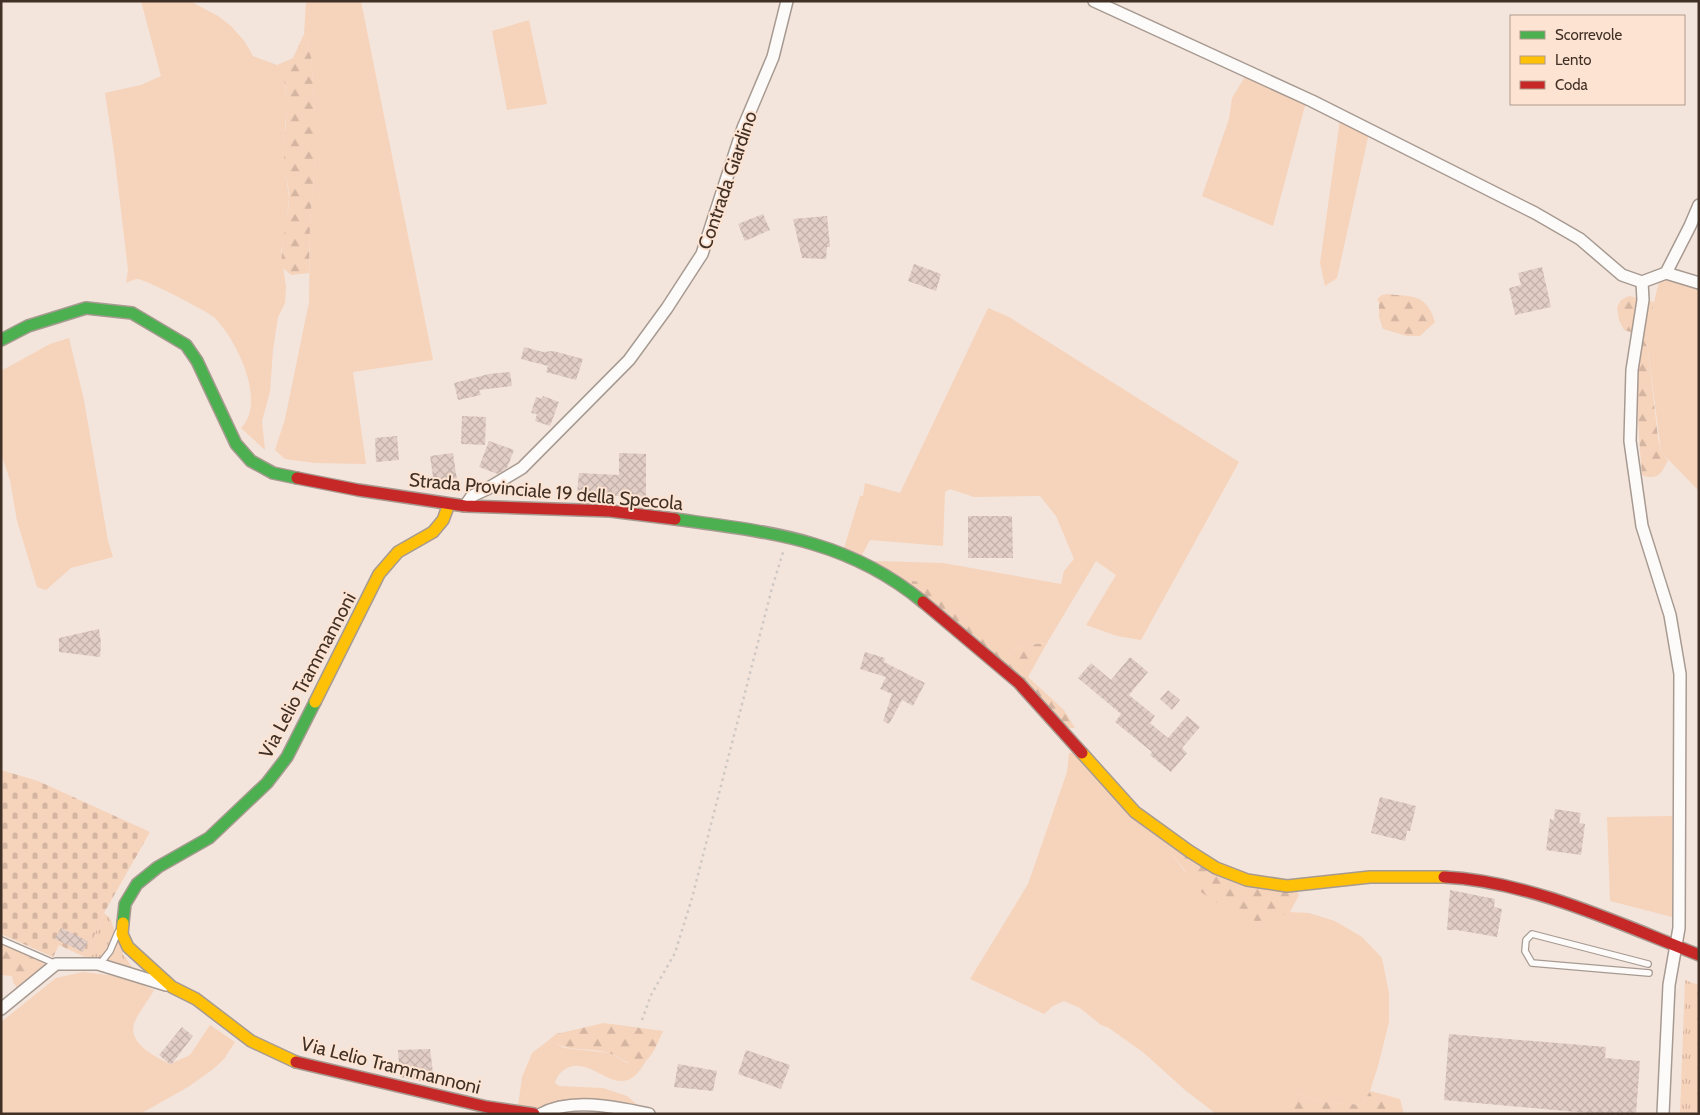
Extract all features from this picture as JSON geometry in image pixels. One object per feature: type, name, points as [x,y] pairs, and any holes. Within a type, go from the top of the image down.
[{"type":"main road","name":"Strada Provinciale 19 della Specola","points":[[1,340],[28,326],[86,308],[132,313],[186,345],[197,361],[236,444],[251,461],[273,473],[358,490],[465,506],[610,511],[741,528],[788,536],[829,548],[865,564],[900,583],[1019,683],[1136,812],[1189,851],[1216,868],[1247,880],[1287,886],[1370,877],[1418,876],[1464,878],[1500,884],[1534,893],[1593,914],[1699,955]]},
{"type":"main road","name":"Via Lelio Trammannoni","points":[[449,504],[444,520],[434,532],[398,552],[379,574],[287,757],[267,783],[209,838],[158,867],[137,884],[125,904],[122,934],[128,947],[172,987],[196,999],[251,1040],[298,1063],[487,1107],[534,1114]]},
{"type":"street","name":"Contrada Giardino","points":[[465,506],[472,496],[522,468],[629,360],[667,308],[702,254],[743,128],[773,57],[787,1]]},
{"type":"street","points":[[1094,1],[1312,102],[1535,213],[1580,239],[1622,275],[1642,282],[1666,273],[1699,283]]},
{"type":"street","points":[[1666,273],[1699,205]]},
{"type":"street","points":[[1642,282],[1643,300],[1632,370],[1630,441],[1642,526],[1670,615],[1680,674],[1679,928],[1669,985],[1663,1114]]},
{"type":"street","points":[[1,1009],[56,964],[98,964],[172,987]]},
{"type":"street","points":[[541,1114],[551,1108],[605,1105],[648,1114]]},
{"type":"lane","points":[[98,964],[100,965],[110,951],[118,934],[125,904]]},
{"type":"lane","points":[[1648,964],[1532,934],[1526,940],[1524,950],[1532,962],[1649,973]]},
{"type":"lane","points":[[1,940],[56,964]]},
{"type":"path","points":[[642,1020],[651,995],[675,954],[692,898],[772,588],[788,536]]},
{"type":"green space","points":[[141,1],[190,1],[218,16],[231,26],[245,42],[253,56],[277,65],[283,74],[288,104],[284,157],[289,199],[281,252],[286,287],[285,303],[278,317],[270,392],[262,421],[265,450],[241,428],[248,417],[251,403],[250,388],[240,356],[224,328],[215,318],[201,309],[152,284],[136,279],[126,283],[128,270],[105,93],[141,85],[161,76]]},
{"type":"green space","points":[[306,1],[361,1],[433,360],[353,372],[366,464],[315,463],[285,459],[275,450],[285,419],[309,302],[315,112],[311,57],[304,34]]},
{"type":"green space","points":[[529,20],[547,104],[507,110],[492,31]]},
{"type":"green space","points":[[304,34],[311,57],[315,112],[315,159],[310,223],[309,273],[291,275],[282,267],[283,242],[289,202],[284,156],[287,98],[286,87],[277,65],[293,58]]},
{"type":"green space","points":[[1246,75],[1306,102],[1273,226],[1202,196],[1229,119],[1232,98]]},
{"type":"green space","points":[[1340,119],[1369,133],[1337,278],[1325,286],[1320,263]]},
{"type":"green space","points":[[1660,277],[1699,287],[1699,491],[1661,452],[1647,341]]},
{"type":"green space","points":[[1387,294],[1417,298],[1423,301],[1435,322],[1420,336],[1407,336],[1383,329],[1379,317],[1379,303],[1377,299]]},
{"type":"green space","points":[[1629,296],[1654,302],[1647,341],[1658,438],[1661,452],[1668,460],[1659,475],[1652,477],[1642,475],[1637,388],[1640,335],[1624,330],[1619,320],[1617,307],[1621,300]]},
{"type":"green space","points":[[988,308],[1009,317],[1239,462],[1141,640],[1117,636],[1086,625],[1116,575],[1096,561],[1047,643],[1018,646],[1009,654],[993,636],[949,609],[911,590],[874,561],[943,563],[1061,584],[1064,571],[1074,559],[1056,516],[1040,496],[974,497],[950,489],[945,492],[943,546],[870,540],[862,555],[844,548],[860,496],[863,496],[865,483],[900,493]]},
{"type":"green space","points":[[69,338],[84,400],[108,541],[113,557],[71,568],[46,590],[37,587],[17,521],[10,480],[1,454],[1,371],[50,344]]},
{"type":"green space","points":[[912,581],[924,583],[935,589],[944,598],[949,609],[966,621],[973,621],[993,636],[1009,654],[1018,646],[1047,643],[1028,677],[1064,710],[1075,728],[1065,728],[911,590]]},
{"type":"green space","points":[[1078,752],[1168,843],[1170,851],[1184,871],[1275,920],[1288,912],[1309,913],[1335,921],[1362,937],[1382,958],[1389,993],[1389,1022],[1370,1091],[1362,1105],[1325,1102],[1298,1094],[1276,1108],[1275,1114],[1216,1114],[1185,1090],[1144,1053],[1109,1028],[1101,1025],[1080,1008],[1064,1001],[1053,1006],[1044,1014],[970,979],[1028,884],[1067,772],[1069,753]]},
{"type":"green space","points":[[1,770],[38,781],[150,832],[104,913],[85,957],[59,945],[53,957],[1,934]]},
{"type":"green space","points":[[1672,816],[1672,917],[1610,901],[1607,817]]},
{"type":"green space","points":[[1168,843],[1297,891],[1299,895],[1290,912],[1275,920],[1256,921],[1237,916],[1201,892],[1170,851]]},
{"type":"green space","points":[[104,913],[110,918],[123,954],[136,973],[99,959],[85,957]]},
{"type":"green space","points":[[1,943],[43,962],[46,968],[18,989],[13,982],[12,976],[1,975]]},
{"type":"green space","points":[[83,972],[125,977],[154,990],[140,1011],[133,1031],[139,1044],[170,1064],[190,1055],[210,1025],[235,1042],[224,1059],[212,1070],[188,1087],[140,1114],[1,1114],[1,1022],[56,978]]},
{"type":"green space","points":[[1685,980],[1699,985],[1699,1114],[1680,1114]]},
{"type":"green space","points":[[604,1023],[663,1031],[655,1049],[646,1061],[637,1064],[629,1063],[613,1054],[565,1047],[549,1040],[556,1034]]},
{"type":"green space","points":[[549,1040],[564,1048],[610,1053],[627,1063],[640,1063],[648,1058],[638,1072],[630,1079],[615,1080],[583,1066],[575,1066],[562,1071],[555,1083],[559,1086],[603,1088],[627,1096],[639,1106],[598,1101],[537,1108],[518,1106],[522,1077],[532,1053]]},
{"type":"green space","points":[[1370,1091],[1400,1099],[1404,1114],[1275,1114],[1276,1108],[1286,1097],[1298,1094],[1325,1102],[1362,1105]]},
{"type":"building","points":[[763,214],[770,230],[745,241],[738,224]]},
{"type":"building","points":[[827,216],[830,247],[827,247],[826,259],[802,258],[793,219]]},
{"type":"building","points":[[914,264],[941,274],[936,291],[908,281]]},
{"type":"building","points":[[1542,267],[1551,307],[1515,315],[1509,288],[1521,285],[1518,273]]},
{"type":"building","points":[[524,347],[543,352],[553,351],[583,359],[576,380],[546,372],[548,366],[521,359]]},
{"type":"building","points":[[510,372],[512,386],[479,390],[481,395],[458,400],[454,383],[489,374]]},
{"type":"building","points":[[543,396],[559,402],[550,426],[535,421],[537,414],[531,413],[536,397],[542,399]]},
{"type":"building","points":[[462,416],[486,417],[485,445],[461,444]]},
{"type":"building","points":[[397,436],[399,460],[376,462],[375,438]]},
{"type":"building","points":[[489,441],[514,450],[507,468],[498,474],[479,467]]},
{"type":"building","points":[[453,453],[457,480],[434,484],[430,456]]},
{"type":"building","points":[[619,453],[646,454],[646,498],[619,498],[619,496],[577,493],[579,473],[619,475]]},
{"type":"building","points":[[968,516],[1012,516],[1013,558],[968,558]]},
{"type":"building","points":[[99,629],[100,657],[59,652],[59,638]]},
{"type":"building","points":[[865,652],[885,658],[884,662],[925,683],[913,706],[902,700],[889,724],[883,721],[892,694],[880,689],[886,677],[860,669]]},
{"type":"building","points":[[1130,657],[1148,672],[1129,695],[1155,716],[1150,723],[1168,738],[1187,716],[1200,727],[1182,748],[1187,753],[1171,772],[1150,755],[1152,752],[1115,722],[1121,714],[1078,678],[1091,663],[1111,680]]},
{"type":"building","points":[[1168,690],[1180,700],[1172,710],[1160,699]]},
{"type":"building","points":[[1380,797],[1416,806],[1410,831],[1407,831],[1405,841],[1371,833]]},
{"type":"building","points":[[1555,809],[1581,813],[1579,823],[1585,824],[1581,855],[1546,850],[1550,819],[1554,820]]},
{"type":"building","points":[[1450,890],[1495,899],[1494,907],[1502,909],[1497,937],[1447,930]]},
{"type":"building","points":[[61,928],[88,941],[83,952],[55,939]]},
{"type":"building","points":[[182,1027],[193,1036],[171,1065],[159,1055]]},
{"type":"building","points":[[1449,1034],[1606,1047],[1605,1058],[1640,1061],[1636,1114],[1599,1114],[1444,1100]]},
{"type":"building","points":[[430,1049],[434,1080],[420,1081],[400,1077],[398,1050]]},
{"type":"building","points":[[746,1050],[790,1065],[781,1089],[738,1074]]},
{"type":"building","points":[[678,1064],[717,1071],[713,1091],[674,1087]]},
{"type":"traffic: fast","points":[[1,340],[28,326],[86,308],[132,313],[186,345],[197,361],[236,444],[251,461],[273,473],[297,478]]},
{"type":"traffic: fast","points":[[675,519],[774,534],[836,551],[865,564],[894,581],[923,602]]},
{"type":"traffic: fast","points":[[123,923],[125,904],[137,884],[158,867],[209,838],[267,783],[287,757],[315,702]]},
{"type":"traffic: slow","points":[[315,702],[379,574],[398,552],[433,532],[443,520],[449,504]]},
{"type":"traffic: slow","points":[[1082,753],[1135,812],[1216,868],[1247,880],[1287,886],[1370,877],[1444,877]]},
{"type":"traffic: slow","points":[[123,923],[122,934],[128,947],[172,987],[196,999],[251,1041],[296,1062]]},
{"type":"traffic: jam","points":[[297,478],[358,490],[465,506],[610,511],[675,519]]},
{"type":"traffic: jam","points":[[923,602],[1019,683],[1082,753]]},
{"type":"traffic: jam","points":[[1444,877],[1476,880],[1541,895],[1606,918],[1699,955]]},
{"type":"traffic: jam","points":[[296,1062],[487,1107],[534,1114]]}]
